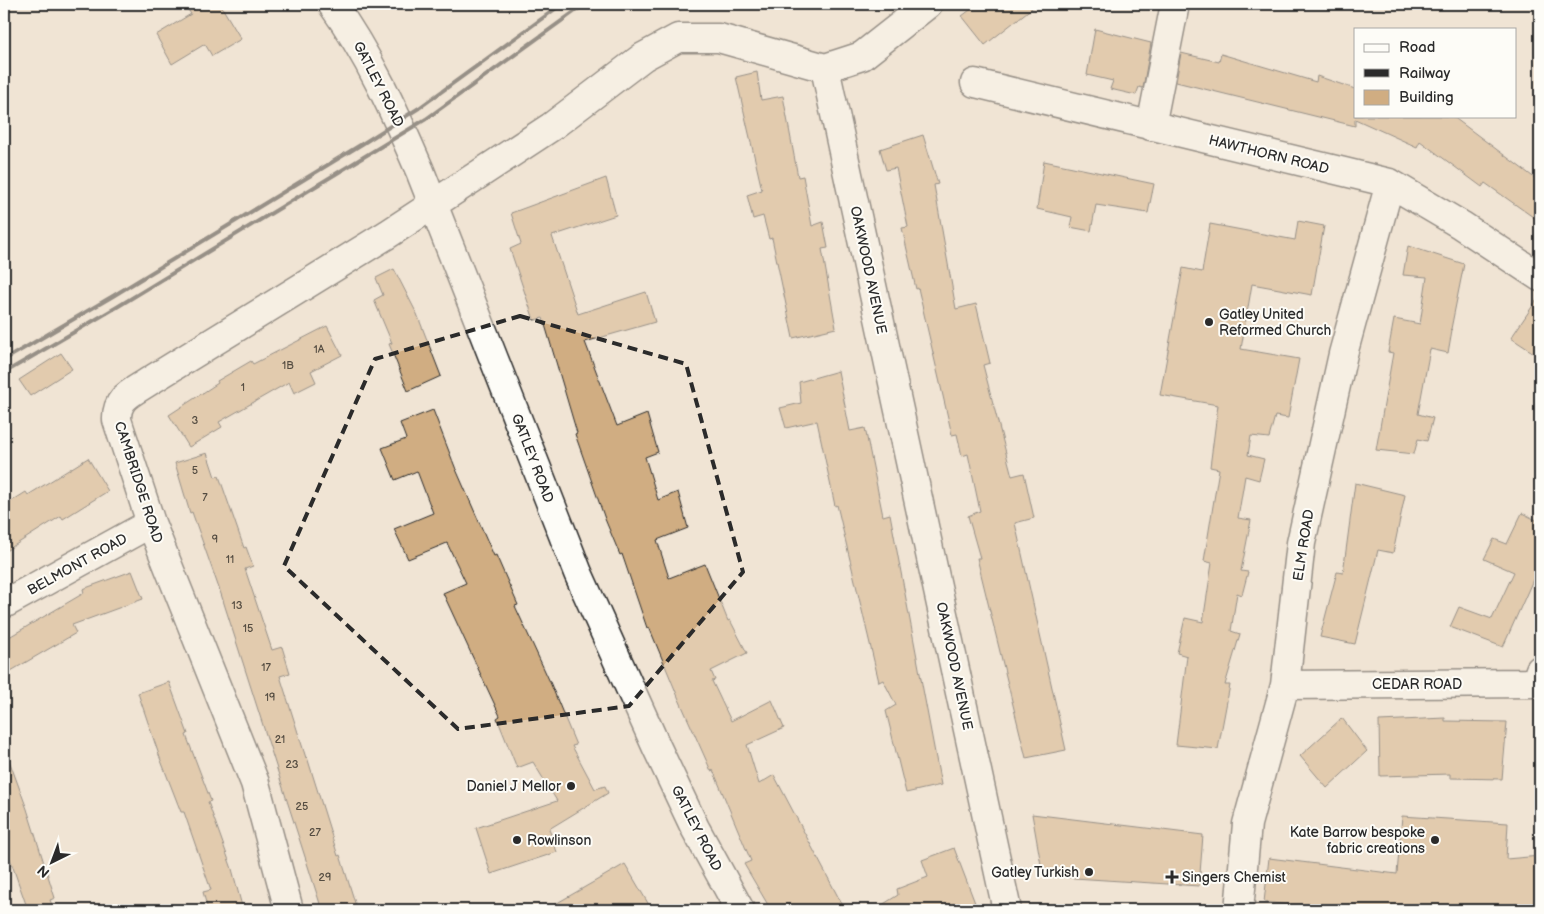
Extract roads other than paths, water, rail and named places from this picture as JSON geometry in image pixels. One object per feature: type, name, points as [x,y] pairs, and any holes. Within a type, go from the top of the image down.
[{"type":"street","name":"GATLEY ROAD","points":[[332,4],[368,60],[399,123],[433,204],[578,573],[656,748],[695,828],[740,910]]},
{"type":"street","points":[[433,204],[551,127],[643,57],[678,38],[720,38],[825,68],[862,56],[928,4]]},
{"type":"street","points":[[1151,126],[1175,4]]},
{"type":"street","name":"OAKWOOD AVENUE","points":[[825,68],[1007,910]]},
{"type":"street","name":"HAWTHORN ROAD","points":[[975,83],[1390,183],[1461,225],[1540,277]]},
{"type":"street","name":"ELM ROAD","points":[[1239,910],[1247,824],[1285,685],[1301,543],[1343,354],[1390,183]]},
{"type":"street","name":"CAMBRIDGE ROAD","points":[[289,910],[255,783],[151,523],[117,420],[117,409],[119,403],[125,397],[148,382],[388,234],[433,204]]},
{"type":"street","name":"BELMONT ROAD","points":[[4,604],[151,523]]},
{"type":"street","name":"CEDAR ROAD","points":[[1285,685],[1535,683],[1540,670]]},
{"type":"railway","points":[[4,360],[113,296],[419,108],[562,4]]},
{"type":"railway","points":[[4,373],[117,307],[426,119],[585,4]]},
{"type":"place","name":"Gatley United Reformed Church","points":[[1209,322]]},
{"type":"place","name":"Daniel J Mellor","points":[[571,786]]},
{"type":"place","name":"Rowlinson","points":[[517,840]]},
{"type":"place","name":"Kate Barrow bespoke fabric creations","points":[[1435,840]]},
{"type":"place","name":"Gatley Turkish","points":[[1089,872]]},
{"type":"place","name":"Singers Chemist","points":[[1172,877]]}]
